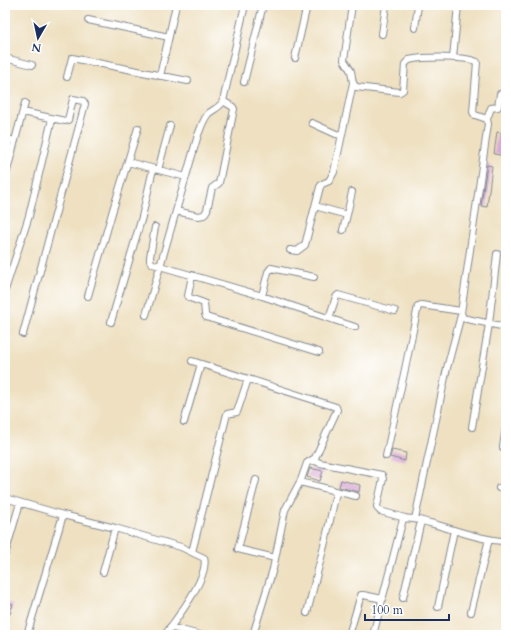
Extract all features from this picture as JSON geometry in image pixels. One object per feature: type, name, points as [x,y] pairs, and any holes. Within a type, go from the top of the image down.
[{"type":"street","points":[[160,76],[176,5]]},
{"type":"street","points":[[146,316],[203,122],[208,114],[220,106],[223,101],[245,5]]},
{"type":"street","points":[[244,82],[263,5]]},
{"type":"street","points":[[295,58],[307,5]]},
{"type":"street","points":[[290,250],[297,251],[305,245],[320,187],[322,184],[329,181],[334,172],[353,83],[351,71],[344,63],[343,57],[352,5]]},
{"type":"street","points":[[382,34],[386,5]]},
{"type":"street","points":[[415,28],[418,5]]},
{"type":"street","points":[[453,58],[458,5]]},
{"type":"street","points":[[88,20],[169,37]]},
{"type":"street","points":[[5,58],[32,65]]},
{"type":"street","points":[[67,77],[72,58],[188,81]]},
{"type":"street","points":[[353,83],[356,87],[360,88],[400,92],[403,90],[404,67],[406,61],[414,58],[453,58],[474,60],[477,62],[473,112],[475,115],[487,119]]},
{"type":"street","points":[[403,598],[448,368],[461,313],[488,124],[487,119],[491,108],[498,107],[500,94],[506,94]]},
{"type":"street","points":[[23,112],[66,121],[73,99],[83,101],[85,103],[23,334]]},
{"type":"street","points":[[176,211],[198,216],[204,215],[206,213],[211,189],[220,181],[234,110],[233,107],[223,101]]},
{"type":"street","points":[[5,178],[25,103]]},
{"type":"street","points":[[5,290],[29,216],[52,119]]},
{"type":"street","points":[[312,123],[336,134],[342,135]]},
{"type":"street","points":[[111,322],[170,126]]},
{"type":"street","points":[[88,296],[138,128]]},
{"type":"street","points":[[5,138],[15,141]]},
{"type":"street","points":[[128,162],[186,177]]},
{"type":"street","points":[[343,230],[352,192]]},
{"type":"street","points":[[315,206],[347,215]]},
{"type":"street","points":[[155,227],[150,260],[151,262],[356,327]]},
{"type":"street","points":[[472,427],[489,324],[497,254]]},
{"type":"street","points":[[262,296],[268,272],[271,268],[314,278]]},
{"type":"street","points":[[192,275],[188,296],[204,303],[206,317],[319,352]]},
{"type":"street","points":[[329,318],[338,295],[395,310]]},
{"type":"street","points":[[386,456],[418,306],[421,305],[461,313]]},
{"type":"street","points":[[461,313],[463,318],[506,327]]},
{"type":"street","points":[[192,361],[337,408],[336,414],[313,460],[307,463],[300,482],[287,504],[283,516],[276,558],[253,635]]},
{"type":"street","points":[[184,422],[201,364]]},
{"type":"street","points":[[192,552],[227,414],[238,412],[248,380]]},
{"type":"street","points":[[503,447],[506,427]]},
{"type":"street","points":[[313,460],[320,463],[382,475],[383,478],[377,506],[380,511],[489,539],[503,541],[506,537]]},
{"type":"street","points":[[256,480],[238,549],[276,558]]},
{"type":"street","points":[[300,482],[356,496]]},
{"type":"street","points":[[499,488],[506,489]]},
{"type":"street","points":[[307,613],[326,538],[335,491]]},
{"type":"street","points":[[5,498],[63,516],[115,528],[176,546],[205,559],[202,576],[194,592],[165,635]]},
{"type":"street","points":[[5,554],[20,503]]},
{"type":"street","points":[[26,635],[63,516]]},
{"type":"street","points":[[373,635],[402,521],[405,518]]},
{"type":"street","points":[[103,572],[115,528]]},
{"type":"street","points":[[438,607],[454,530]]},
{"type":"street","points":[[471,612],[489,539]]},
{"type":"street","points":[[349,635],[361,595],[363,594],[383,599]]},
{"type":"street","points":[[170,628],[200,635]]},
{"type":"building","points":[[497,132],[506,134],[506,156],[494,154]]},
{"type":"building","points":[[487,165],[492,166],[487,207],[481,206]]},
{"type":"building","points":[[392,450],[406,453],[405,461],[390,457]]},
{"type":"building","points":[[310,468],[323,471],[320,481],[307,477]]},
{"type":"building","points":[[341,480],[360,485],[359,492],[339,487]]},
{"type":"building","points":[[6,602],[13,604],[10,614],[5,612]]}]
